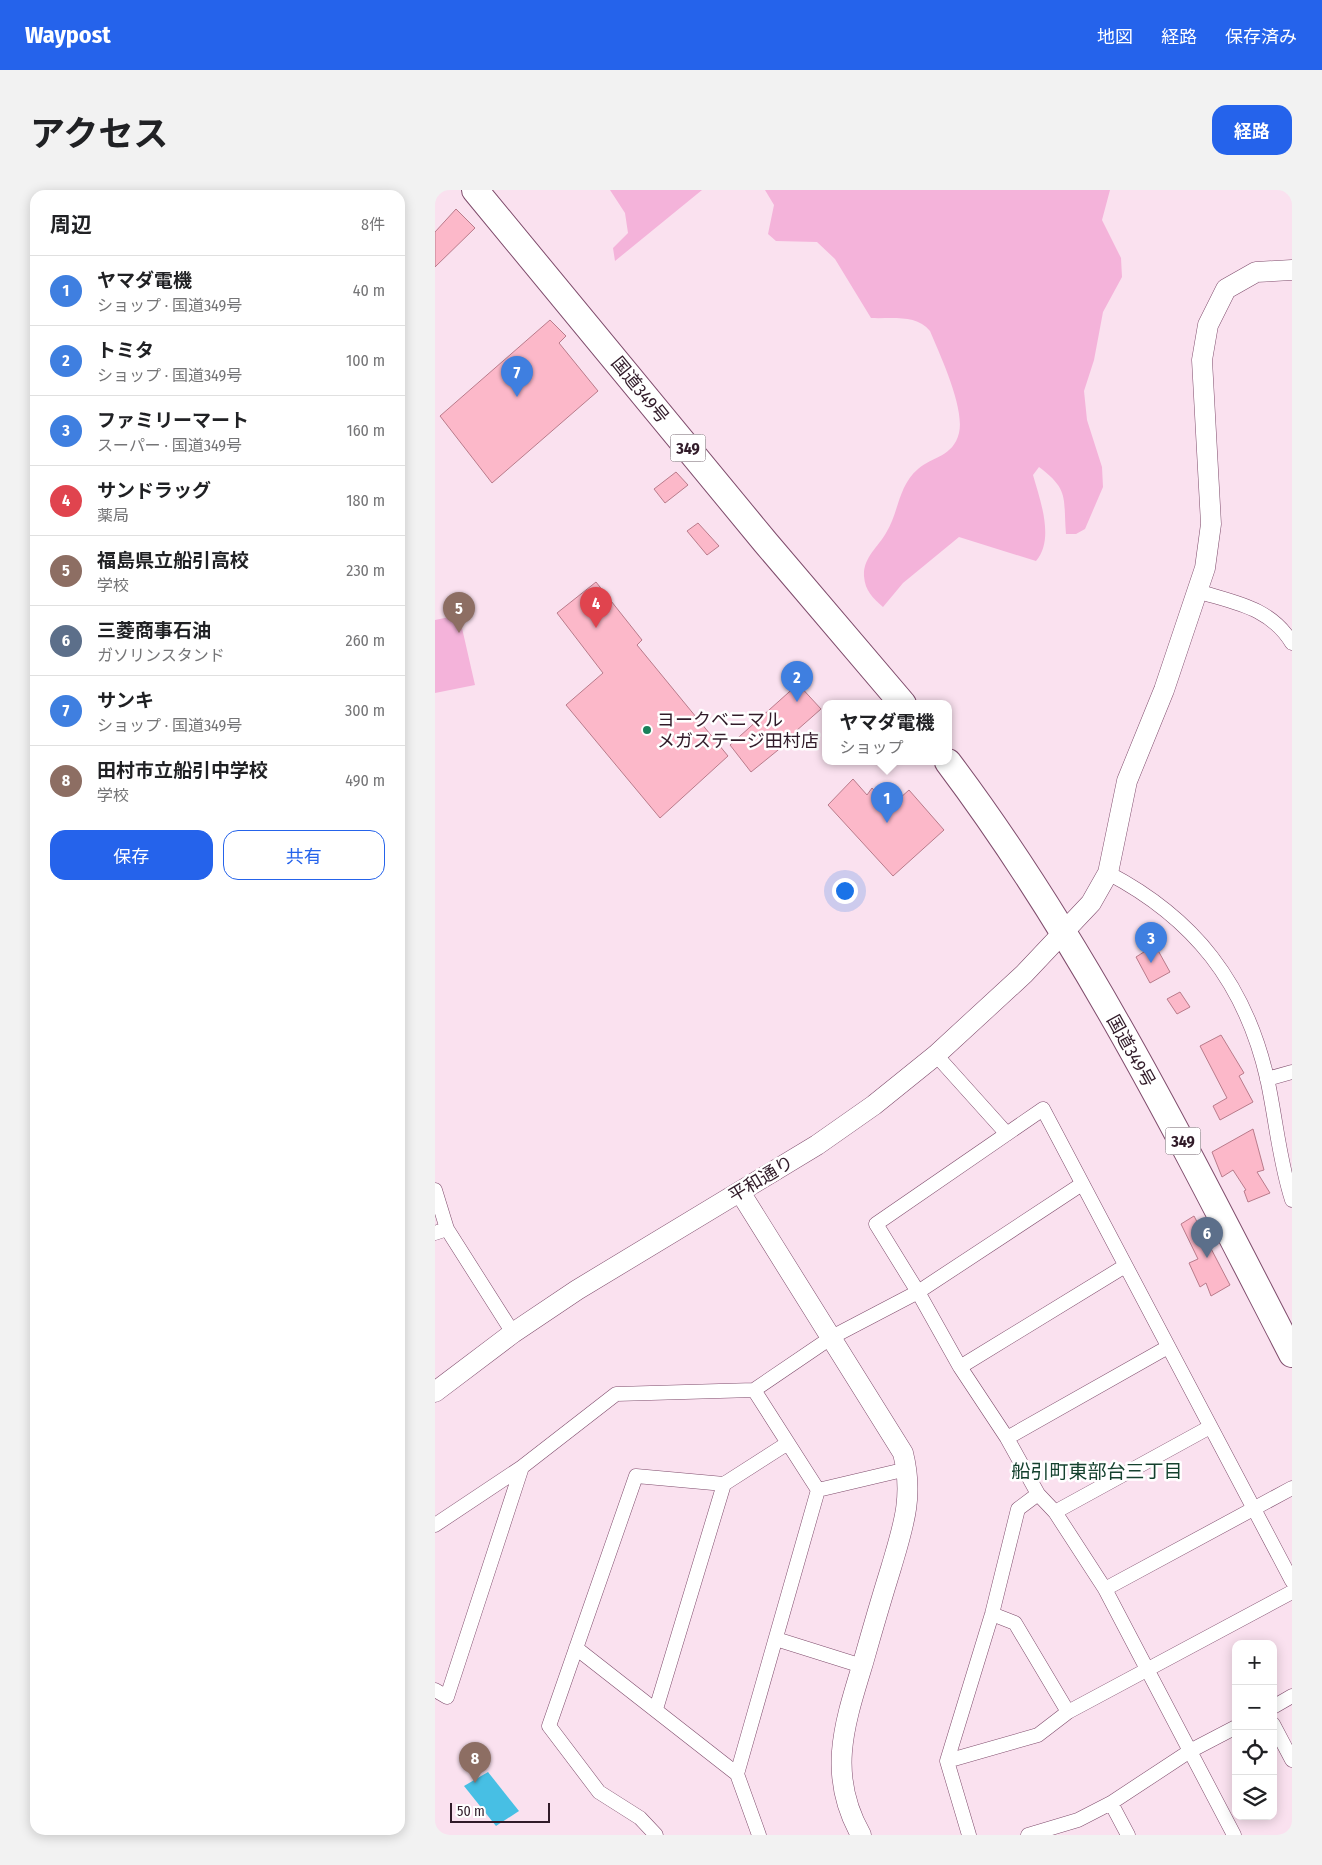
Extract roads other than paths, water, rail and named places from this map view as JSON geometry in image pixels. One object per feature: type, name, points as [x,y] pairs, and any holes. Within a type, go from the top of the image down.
[{"type":"highway","name":"国道349号","points":[[475,190],[766,543],[900,700]]},
{"type":"highway","name":"国道349号","points":[[950,765],[1010,849],[1138,1059],[1161,1104],[1185,1144],[1291,1350]]},
{"type":"street","name":"平和通り","points":[[435,1392],[513,1333],[611,1268],[825,1140],[874,1105],[936,1055],[1024,974],[1091,904],[1108,873],[1127,781],[1164,690],[1205,568],[1211,524],[1202,360],[1208,325],[1226,289],[1256,272],[1292,270]]},
{"type":"street","points":[[1197,591],[1257,609],[1269,616],[1292,643]]},
{"type":"street","points":[[1108,873],[1159,903],[1181,922],[1215,959],[1235,990],[1251,1023],[1267,1079],[1283,1171],[1292,1200]]},
{"type":"street","points":[[936,1055],[1007,1134]]},
{"type":"street","points":[[1267,1079],[1292,1072]]},
{"type":"street","points":[[1234,1835],[1105,1589],[1055,1512],[1039,1494],[1007,1438],[960,1367],[918,1292],[876,1224],[1043,1109],[1292,1581]]},
{"type":"street","points":[[435,1525],[522,1467],[617,1394],[754,1390],[832,1337],[918,1292],[1082,1184]]},
{"type":"street","points":[[435,1190],[441,1231],[513,1333]]},
{"type":"street","points":[[740,1192],[903,1453],[907,1468],[908,1507],[846,1719],[841,1768],[847,1807],[861,1835]]},
{"type":"street","points":[[960,1367],[1125,1266]]},
{"type":"street","points":[[1007,1438],[1168,1347]]},
{"type":"street","points":[[737,1774],[818,1490],[754,1390]]},
{"type":"street","points":[[1055,1512],[1211,1427]]},
{"type":"street","points":[[656,1835],[640,1818],[599,1792],[549,1726],[636,1476],[724,1484],[788,1443]]},
{"type":"street","points":[[435,1690],[447,1697],[522,1467]]},
{"type":"street","points":[[818,1490],[907,1468]]},
{"type":"street","points":[[656,1709],[724,1484]]},
{"type":"street","points":[[1105,1589],[1292,1488]]},
{"type":"street","points":[[969,1835],[947,1761],[992,1614],[1018,1509],[1039,1494]]},
{"type":"street","points":[[947,1761],[1038,1735],[1067,1712],[1292,1592]]},
{"type":"street","points":[[992,1614],[1015,1623],[1067,1712]]},
{"type":"street","points":[[776,1640],[862,1666]]},
{"type":"street","points":[[576,1648],[737,1774],[759,1835]]},
{"type":"street","points":[[1277,1705],[1292,1696]]},
{"type":"street","points":[[1028,1835],[1079,1820],[1111,1803],[1190,1751],[1232,1729]]},
{"type":"street","points":[[1276,1730],[1292,1760]]},
{"type":"street","points":[[1111,1803],[1128,1835]]},
{"type":"water","points":[[488,1772],[519,1811],[496,1826],[464,1786]]},
{"type":"place","name":"サンキ","points":[[517,397]]},
{"type":"place","name":"サンドラッグ","points":[[596,628]]},
{"type":"place","name":"福島県立船引高校","points":[[459,633]]},
{"type":"place","name":"トミタ","points":[[797,702]]},
{"type":"place","name":"ヨークベニマル メガステージ田村店","points":[[647,730]]},
{"type":"place","name":"ヤマダ電機","points":[[887,823]]},
{"type":"place","name":"ファミリーマート","points":[[1151,963]]},
{"type":"place","name":"三菱商事石油","points":[[1207,1258]]},
{"type":"place","name":"田村市立船引中学校","points":[[475,1783]]},
{"type":"district","name":"船引町東部台三丁目","points":[[1097,1471]]}]
